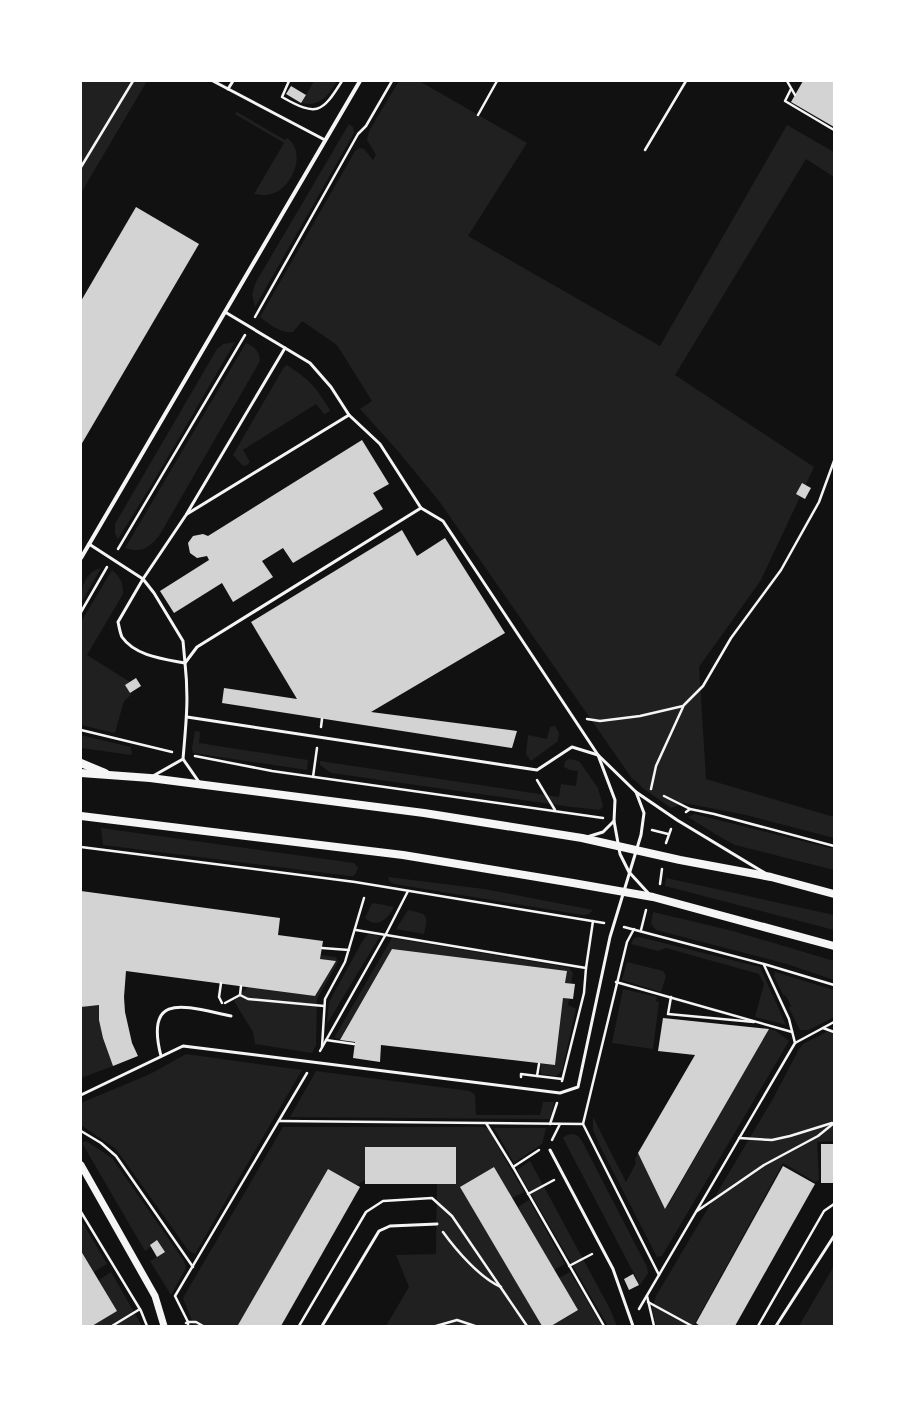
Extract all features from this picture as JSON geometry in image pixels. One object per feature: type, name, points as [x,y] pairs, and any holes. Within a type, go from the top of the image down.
[{"type":"main road","points":[[81,763],[111,775]]},
{"type":"main road","points":[[81,773],[150,778],[424,813],[582,838],[772,877],[834,894]]},
{"type":"main road","points":[[81,816],[403,855],[623,891],[653,897],[834,946]]},
{"type":"street","points":[[81,558],[360,81]]},
{"type":"street","points":[[81,1165],[155,1296],[164,1326]]},
{"type":"lane","points":[[213,81],[325,140]]},
{"type":"lane","points":[[228,89],[233,81]]},
{"type":"lane","points":[[225,312],[310,363],[331,387],[349,415],[380,444],[420,508],[443,521],[598,755],[636,792],[677,820],[772,877]]},
{"type":"lane","points":[[185,663],[153,656],[136,650],[122,637],[118,622],[143,579],[186,515],[284,348]]},
{"type":"lane","points":[[186,515],[349,415]]},
{"type":"lane","points":[[185,663],[198,647],[420,508]]},
{"type":"lane","points":[[89,544],[143,579],[154,593],[183,641],[188,691],[188,717],[182,759],[200,784]]},
{"type":"lane","points":[[188,717],[537,770],[572,747],[598,755]]},
{"type":"lane","points":[[598,755],[615,800],[614,821],[620,854],[629,872],[653,897]]},
{"type":"lane","points":[[150,778],[182,759]]},
{"type":"lane","points":[[81,1095],[183,1046],[560,1093],[578,1087],[613,925],[642,827],[644,813],[636,792]]},
{"type":"lane","points":[[582,838],[603,832],[614,821]]},
{"type":"lane","points":[[162,1056],[156,1037],[162,1012],[170,1007],[179,1007],[231,1016]]},
{"type":"lane","points":[[550,1150],[613,1269],[624,1304],[633,1326]]},
{"type":"lane","points":[[322,1326],[379,1231],[390,1226],[437,1224]]},
{"type":"lane","points":[[776,1326],[834,1236]]},
{"type":"path","points":[[81,167],[133,81]]},
{"type":"path","points":[[289,81],[282,97],[297,106],[310,110],[322,108],[329,102],[342,81]]},
{"type":"path","points":[[81,612],[249,327],[358,134],[366,126],[392,81]]},
{"type":"path","points":[[478,115],[497,81]]},
{"type":"path","points":[[645,150],[686,81]]},
{"type":"path","points":[[787,81],[796,95]]},
{"type":"path","points":[[791,89],[785,101],[834,130]]},
{"type":"path","points":[[834,461],[819,502],[781,570],[732,638],[703,686],[683,706],[656,766],[651,789],[690,809],[834,846]]},
{"type":"path","points":[[572,717],[600,721],[640,716],[683,706]]},
{"type":"path","points":[[531,769],[556,811]]},
{"type":"path","points":[[272,771],[598,817],[614,821]]},
{"type":"path","points":[[642,827],[668,834],[677,820],[690,809]]},
{"type":"path","points":[[81,847],[408,891],[593,921],[641,930],[834,985]]},
{"type":"path","points":[[188,1326],[175,1296],[314,1062],[386,934],[408,891]]},
{"type":"path","points":[[322,1047],[325,999],[345,962],[356,930],[364,898]]},
{"type":"path","points":[[550,1124],[560,1093],[584,993],[593,921]]},
{"type":"path","points":[[634,929],[627,942],[616,982],[583,1124],[659,1275]]},
{"type":"path","points":[[356,930],[586,968]]},
{"type":"path","points":[[322,948],[349,950]]},
{"type":"path","points":[[764,964],[789,1019],[795,1043]]},
{"type":"path","points":[[616,982],[792,1032]]},
{"type":"path","points":[[219,997],[221,983]]},
{"type":"path","points":[[241,986],[240,995],[248,999],[324,1006]]},
{"type":"path","points":[[671,997],[668,1014],[761,1022]]},
{"type":"path","points":[[632,1321],[795,1043],[834,1022]]},
{"type":"path","points":[[822,1028],[834,1032]]},
{"type":"path","points":[[326,1040],[354,1044]]},
{"type":"path","points":[[539,1064],[537,1076],[563,1079]]},
{"type":"path","points":[[279,1122],[583,1124]]},
{"type":"path","points":[[485,1123],[604,1326]]},
{"type":"path","points":[[739,1138],[772,1140],[834,1123]]},
{"type":"path","points":[[696,1211],[764,1165],[818,1136],[834,1123]]},
{"type":"path","points":[[81,1131],[101,1143],[116,1156],[193,1267]]},
{"type":"path","points":[[528,1194],[563,1174]]},
{"type":"path","points":[[299,1326],[366,1212],[383,1201],[432,1198],[452,1216],[502,1287],[527,1326]]},
{"type":"path","points":[[758,1326],[824,1211],[834,1204]]},
{"type":"path","points":[[81,1212],[140,1310],[147,1326]]},
{"type":"path","points":[[437,1224],[450,1242],[490,1282],[502,1287]]},
{"type":"path","points":[[569,1266],[602,1248]]},
{"type":"path","points":[[646,1296],[654,1326]]},
{"type":"path","points":[[648,1302],[692,1326]]},
{"type":"path","points":[[112,1326],[140,1310]]},
{"type":"path","points":[[436,1326],[457,1320],[475,1326]]},
{"type":"path","points":[[187,1322],[196,1322],[203,1326]]},
{"type":"shaded area","points":[[81,81],[147,81],[81,193]]},
{"type":"shaded area","points":[[314,81],[337,81],[327,96],[323,99],[318,102],[308,104],[301,103]]},
{"type":"shaded area","points":[[399,81],[422,81],[421,82],[527,143],[468,236],[660,346],[787,125],[834,152],[834,177],[806,159],[675,375],[814,467],[761,580],[699,667],[706,779],[834,817],[834,838],[746,815],[684,803],[671,808],[644,789],[631,777],[439,501],[397,450],[360,409],[372,401],[337,345],[302,321],[293,332],[289,332],[275,328],[260,317],[355,151],[360,148],[364,149],[373,160],[376,155],[367,140],[369,131]]},
{"type":"shaded area","points":[[237,112],[285,140],[287,138],[293,145],[296,153],[294,172],[282,188],[275,193],[264,195],[254,194],[284,143],[235,114]]},
{"type":"shaded area","points":[[349,124],[353,127],[354,133],[255,307],[252,294],[256,282]]},
{"type":"shaded area","points":[[235,342],[118,539],[115,534],[115,524],[217,349],[223,344]]},
{"type":"shaded area","points":[[246,343],[256,350],[260,361],[159,536],[144,549],[136,550],[125,548]]},
{"type":"shaded area","points":[[287,365],[312,384],[330,410],[324,414],[316,404],[243,450],[250,462],[243,466],[233,455],[284,367]]},
{"type":"shaded area","points":[[101,568],[81,603],[83,587],[87,577],[95,570]]},
{"type":"shaded area","points":[[112,570],[121,580],[123,594],[87,655],[130,682],[125,685],[131,695],[123,704],[115,733],[81,725],[81,622]]},
{"type":"shaded area","points":[[555,726],[559,733],[558,741],[531,761],[526,754],[528,735],[547,739],[550,727]]},
{"type":"shaded area","points":[[195,731],[200,732],[199,743],[308,760],[307,770],[193,753],[192,749]]},
{"type":"shaded area","points":[[81,735],[130,747],[132,752],[131,755],[81,748]]},
{"type":"shaded area","points":[[570,759],[579,761],[598,788],[603,806],[600,810],[331,773],[320,765],[320,761],[559,797],[561,784],[576,786],[578,771],[570,770],[564,767],[565,761]]},
{"type":"shaded area","points":[[694,814],[834,849],[834,870],[735,845],[688,817]]},
{"type":"shaded area","points":[[101,828],[354,863],[358,868],[353,876],[349,876],[103,845]]},
{"type":"shaded area","points":[[388,877],[484,889],[593,910],[589,914],[583,915],[394,884],[390,882]]},
{"type":"shaded area","points":[[666,878],[834,915],[834,930],[665,886]]},
{"type":"shaded area","points":[[374,903],[394,907],[385,919],[378,923],[374,923],[365,918],[371,905]]},
{"type":"shaded area","points":[[408,910],[423,914],[425,916],[426,922],[424,934],[396,929]]},
{"type":"shaded area","points":[[653,912],[733,931],[834,961],[834,980],[787,964],[656,930],[651,924]]},
{"type":"shaded area","points":[[368,934],[380,936],[327,1024],[329,1002],[362,942]]},
{"type":"shaded area","points":[[639,937],[760,967],[786,1025],[755,1017],[764,984],[759,974],[666,948],[658,951],[631,944],[634,938]]},
{"type":"shaded area","points":[[392,938],[566,967],[573,973],[571,983],[565,983],[567,971],[392,949],[341,1039],[334,1038]]},
{"type":"shaded area","points":[[321,955],[336,957],[338,962],[317,999],[316,1045],[312,1053],[255,1044],[253,1032],[234,1001],[249,986],[315,996],[336,961],[320,959]]},
{"type":"shaded area","points":[[627,962],[663,971],[666,976],[661,992],[622,980]]},
{"type":"shaded area","points":[[775,972],[834,990],[834,1017],[809,1030],[800,1030],[789,1008],[791,1006],[786,996],[783,995],[774,976]]},
{"type":"shaded area","points":[[623,989],[657,997],[656,1001],[659,1002],[653,1049],[612,1043]]},
{"type":"shaded area","points":[[563,998],[569,999],[568,1005],[576,1009],[562,1071],[556,1076],[541,1074],[541,1064],[555,1065]]},
{"type":"shaded area","points":[[99,1005],[99,1013],[105,1044],[113,1066],[81,1078],[81,1007]]},
{"type":"shaded area","points":[[834,1028],[834,1141],[817,1142],[819,1180],[815,1182],[783,1163],[694,1325],[696,1326],[656,1326],[652,1308],[656,1296],[774,1097],[799,1049],[803,1044]]},
{"type":"shaded area","points":[[769,1029],[776,1031],[789,1041],[662,1256],[657,1257],[600,1146],[593,1130],[593,1117],[626,1182],[636,1163],[635,1159],[638,1153],[666,1209]]},
{"type":"shaded area","points":[[186,1054],[302,1070],[195,1254],[188,1250],[116,1149],[81,1125],[81,1103],[150,1074]]},
{"type":"shaded area","points":[[316,1071],[470,1091],[475,1095],[476,1115],[540,1115],[543,1102],[554,1102],[550,1119],[290,1117]]},
{"type":"shaded area","points":[[283,1127],[484,1127],[488,1129],[524,1192],[512,1198],[494,1167],[461,1187],[542,1326],[386,1326],[409,1287],[396,1255],[436,1254],[437,1184],[456,1184],[456,1147],[365,1180],[357,1185],[328,1169],[238,1325],[239,1326],[194,1326],[183,1298]]},
{"type":"shaded area","points":[[494,1128],[546,1129],[542,1144],[514,1163]]},
{"type":"shaded area","points":[[573,1134],[578,1136],[582,1141],[647,1267],[648,1273],[640,1285],[563,1138],[567,1135]]},
{"type":"shaded area","points":[[86,1141],[112,1158],[184,1261],[186,1268],[171,1295],[150,1261],[157,1257],[151,1247],[145,1251],[82,1143]]},
{"type":"shaded area","points":[[530,1161],[610,1309],[617,1326],[608,1326],[517,1170]]},
{"type":"shaded area","points":[[529,1200],[565,1264],[554,1270],[518,1207]]},
{"type":"shaded area","points":[[81,1220],[107,1264],[94,1272],[81,1251]]},
{"type":"shaded area","points":[[834,1266],[834,1326],[799,1326]]},
{"type":"shaded area","points":[[111,1272],[142,1326],[92,1326],[116,1311],[99,1280]]},
{"type":"shaded area","points":[[570,1272],[602,1326],[551,1326],[559,1278]]},
{"type":"building","points":[[803,81],[834,81],[834,127],[791,102]]},
{"type":"building","points":[[291,86],[306,95],[301,103],[286,94]]},
{"type":"building","points":[[136,207],[199,244],[81,445],[81,301]]},
{"type":"building","points":[[362,440],[389,484],[373,493],[383,509],[293,563],[283,548],[262,561],[273,577],[233,602],[222,583],[174,613],[160,591],[209,560],[207,556],[197,558],[190,553],[188,543],[193,536],[203,534],[208,536]]},
{"type":"building","points":[[802,483],[811,488],[805,499],[796,494]]},
{"type":"building","points":[[402,530],[417,556],[445,538],[505,633],[371,712],[517,731],[512,748],[222,703],[224,688],[297,699],[251,622]]},
{"type":"building","points":[[136,678],[141,686],[130,693],[125,685]]},
{"type":"building","points":[[81,891],[280,918],[278,935],[323,941],[320,959],[336,961],[315,996],[126,971],[124,997],[125,1012],[132,1043],[138,1056],[113,1066],[103,1038],[99,1020],[99,1005],[81,1007]]},
{"type":"building","points":[[392,949],[567,971],[565,983],[575,984],[573,999],[563,998],[555,1065],[381,1045],[380,1062],[353,1058],[355,1042],[340,1040]]},
{"type":"building","points":[[663,1018],[769,1029],[665,1209],[638,1153],[695,1055],[658,1051]]},
{"type":"building","points":[[821,1144],[834,1144],[834,1183],[821,1183]]},
{"type":"building","points":[[365,1147],[456,1147],[456,1184],[365,1184]]},
{"type":"building","points":[[783,1166],[815,1184],[735,1326],[700,1326],[696,1323]]},
{"type":"building","points":[[494,1167],[578,1310],[551,1326],[542,1326],[460,1187]]},
{"type":"building","points":[[328,1169],[360,1187],[281,1326],[239,1326],[238,1325]]},
{"type":"building","points":[[157,1240],[165,1252],[157,1257],[150,1245]]},
{"type":"building","points":[[81,1251],[117,1311],[92,1326],[81,1326]]},
{"type":"building","points":[[633,1274],[639,1285],[629,1290],[624,1279]]}]
